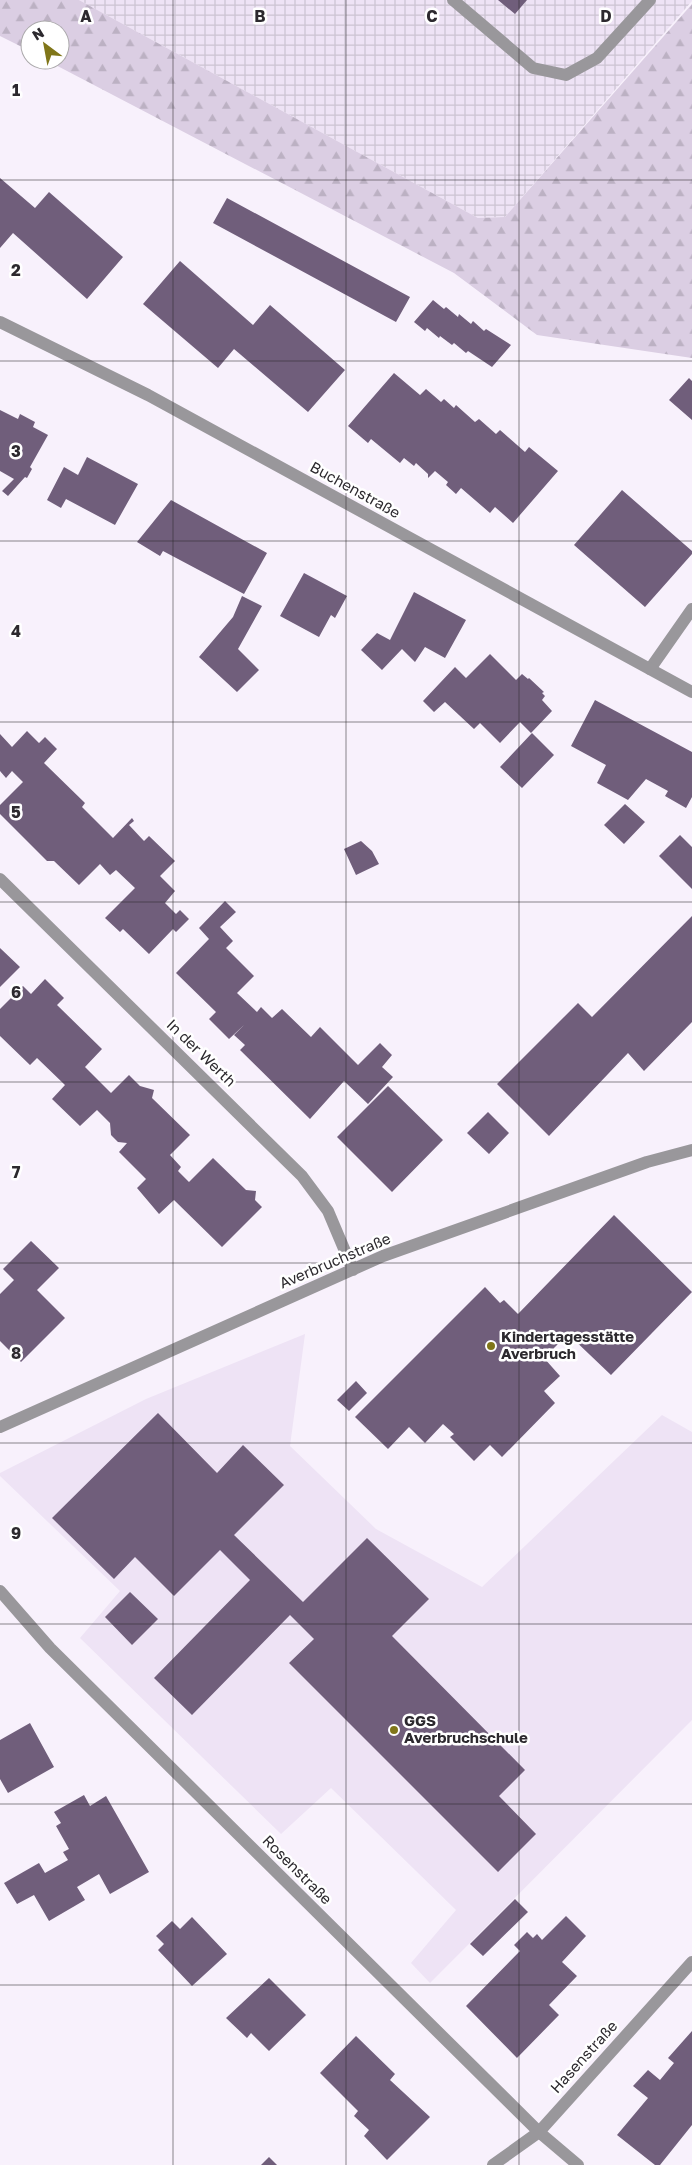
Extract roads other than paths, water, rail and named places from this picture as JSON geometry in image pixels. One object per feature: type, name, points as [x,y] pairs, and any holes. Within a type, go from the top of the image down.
[{"type":"street","points":[[453,0],[533,68],[566,75],[596,58],[650,0]]},
{"type":"street","name":"Buchenstraße","points":[[0,322],[148,395],[692,692]]},
{"type":"street","points":[[650,669],[692,609]]},
{"type":"street","name":"In der Werth","points":[[0,879],[302,1176],[328,1211],[353,1270]]},
{"type":"street","name":"Averbruchstraße","points":[[0,1427],[353,1270],[502,1212],[648,1162],[692,1150]]},
{"type":"street","name":"Rosenstraße","points":[[0,1591],[50,1648],[538,2132],[578,2165]]},
{"type":"street","name":"Hasenstraße","points":[[493,2165],[538,2132],[692,1962]]},
{"type":"place","name":"Kindertagesstätte Averbruch","points":[[491,1346]]},
{"type":"place","name":"GGS Averbruchschule","points":[[394,1730]]}]
